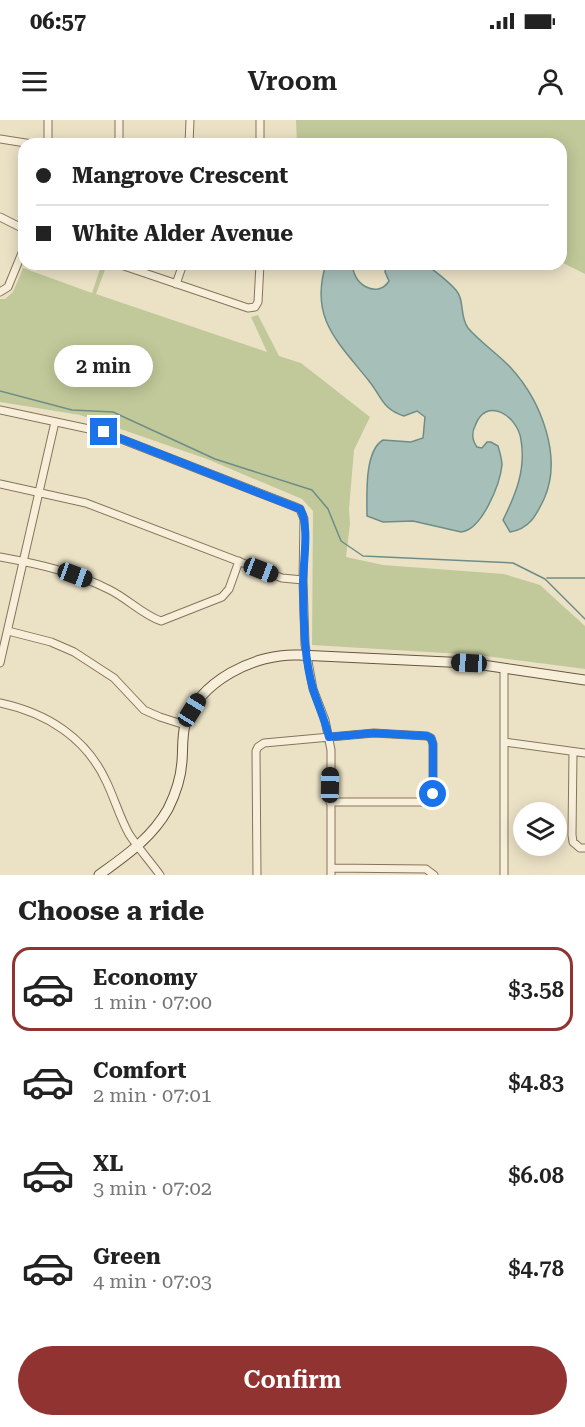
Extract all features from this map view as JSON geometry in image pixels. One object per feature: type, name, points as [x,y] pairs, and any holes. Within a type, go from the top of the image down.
[{"type":"street","points":[[48,120],[48,138]]},
{"type":"street","points":[[119,120],[119,138]]},
{"type":"street","points":[[189,138],[190,120]]},
{"type":"street","points":[[260,120],[260,138]]},
{"type":"street","points":[[0,139],[18,142]]},
{"type":"street","points":[[0,218],[18,226]]},
{"type":"street","points":[[0,292],[8,286],[18,262]]},
{"type":"street","points":[[135,270],[252,308],[258,302],[260,270]]},
{"type":"street","points":[[176,284],[181,270]]},
{"type":"street","points":[[0,410],[104,432],[300,509],[304,519],[303,580],[306,655],[313,689],[325,720],[331,750],[331,871],[426,869],[434,875]]},
{"type":"street","points":[[0,663],[55,422]]},
{"type":"street","points":[[0,484],[86,503],[282,578],[303,580]]},
{"type":"street","points":[[0,557],[55,568],[93,581],[128,600],[154,619],[161,621],[222,597],[229,589],[239,561]]},
{"type":"street","points":[[8,631],[51,642],[74,652],[114,678],[144,710],[185,725]]},
{"type":"street","points":[[99,875],[138,846],[161,819],[173,798],[180,774],[185,725],[200,696],[219,679],[254,663],[272,658],[306,655],[469,663],[585,680]]},
{"type":"street","points":[[504,668],[504,875]]},
{"type":"street","points":[[0,703],[47,719],[87,749],[102,774],[121,817],[138,846],[160,875]]},
{"type":"street","points":[[257,875],[258,747],[264,743],[374,733],[431,738],[433,794],[430,800],[425,802],[330,802]]},
{"type":"street","points":[[504,742],[585,753]]},
{"type":"street","points":[[573,752],[572,835],[573,842],[580,848],[585,848]]},
{"type":"green space","points":[[296,120],[585,120],[585,274],[567,265],[567,138],[297,138]]},
{"type":"green space","points":[[22,270],[29,270],[92,293],[100,270],[105,270],[96,294],[267,352],[251,317],[258,315],[279,356],[301,363],[370,417],[354,450],[346,557],[383,565],[504,574],[540,585],[585,626],[585,669],[478,655],[312,645],[313,511],[302,499],[207,459],[80,415],[0,402],[0,299],[5,299],[13,292]]},
{"type":"water","points":[[325,270],[353,270],[360,283],[372,289],[378,289],[384,287],[389,281],[385,270],[433,270],[456,290],[468,328],[522,381],[540,413],[546,430],[551,465],[549,483],[541,505],[527,525],[510,532],[503,520],[519,481],[522,451],[519,431],[514,423],[501,412],[494,410],[480,417],[473,432],[473,439],[477,447],[482,448],[487,442],[498,446],[502,465],[501,473],[489,505],[469,529],[461,532],[413,521],[383,522],[367,516],[367,486],[372,454],[383,440],[411,442],[423,438],[425,417],[417,411],[404,416],[391,410],[383,402],[337,341],[330,328],[321,300]]},
{"type":"waterway","points":[[0,391],[72,410],[113,412],[215,459],[312,490],[328,509],[341,541],[363,556],[513,563],[545,579],[585,619]]},
{"type":"waterway","points":[[547,578],[585,578]]},
{"type":"route","points":[[104,432],[300,509],[304,519],[303,580],[306,655],[313,689],[329,737],[374,733],[431,738],[433,794]]}]
